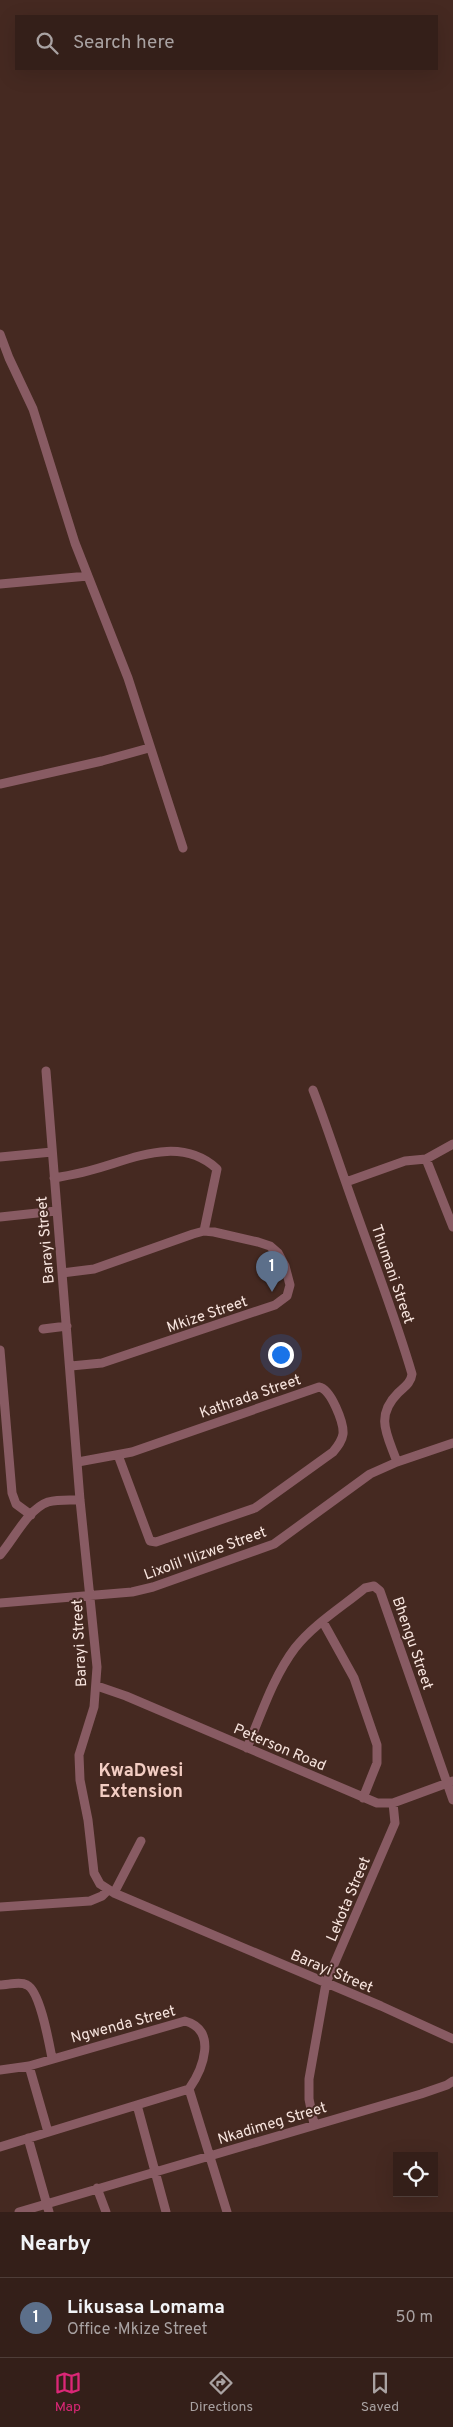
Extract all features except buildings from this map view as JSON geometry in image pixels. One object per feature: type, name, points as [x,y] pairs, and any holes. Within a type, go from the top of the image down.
[{"type":"street","points":[[0,334],[33,409],[75,543],[122,661],[183,848]]},
{"type":"street","points":[[0,584],[88,576]]},
{"type":"street","points":[[0,784],[150,748]]},
{"type":"street","name":"Barayi Street","points":[[46,1072],[56,1211],[71,1366],[80,1500],[91,1595],[97,1686],[94,1707],[79,1755],[80,1780],[88,1820],[94,1873],[100,1884],[111,1891],[326,1983],[453,2040]]},
{"type":"street","name":"Thumani Street","points":[[312,1090],[335,1146],[346,1182],[383,1283],[412,1374],[410,1382],[390,1402],[383,1421],[397,1462]]},
{"type":"street","points":[[346,1182],[405,1161],[426,1159],[453,1144]]},
{"type":"street","points":[[54,1178],[87,1172],[156,1151],[174,1150],[197,1156],[217,1169],[204,1231],[101,1267],[62,1273]]},
{"type":"street","points":[[0,1157],[52,1152]]},
{"type":"street","points":[[426,1159],[453,1227]]},
{"type":"street","points":[[0,1217],[56,1211]]},
{"type":"street","name":"Mkize Street","points":[[71,1366],[96,1364],[134,1354],[275,1305],[287,1296],[290,1289],[290,1280],[282,1257],[275,1249],[258,1242],[204,1231]]},
{"type":"street","points":[[43,1328],[67,1326]]},
{"type":"street","points":[[0,1350],[12,1493],[16,1504],[31,1515]]},
{"type":"street","name":"Kathrada Street","points":[[78,1462],[118,1455],[319,1387],[326,1390],[332,1400],[343,1432],[341,1442],[334,1452],[255,1508],[156,1542],[150,1541],[118,1455]]},
{"type":"street","name":"Lixolil 'Ilizwe Street","points":[[0,1603],[132,1592],[153,1587],[274,1544],[363,1478],[397,1462],[453,1443]]},
{"type":"street","points":[[0,1554],[31,1515],[41,1506],[51,1501],[80,1500]]},
{"type":"street","name":"Bhengu Street","points":[[247,1748],[289,1656],[303,1638],[370,1586],[377,1588],[450,1782],[453,1800]]},
{"type":"street","points":[[323,1622],[354,1678],[377,1745],[376,1763],[363,1798]]},
{"type":"street","name":"Peterson Road","points":[[97,1686],[126,1696],[377,1803],[393,1802],[450,1782]]},
{"type":"street","name":"Lekota Street","points":[[314,2124],[309,2099],[309,2079],[326,1983],[395,1823],[393,1802]]},
{"type":"street","points":[[0,1907],[90,1901],[102,1896],[111,1891],[141,1841]]},
{"type":"street","points":[[0,1985],[23,1984],[30,1987],[36,1997],[52,2058]]},
{"type":"street","name":"Ngwenda Street","points":[[0,2070],[29,2066],[185,2021],[192,2023],[202,2034],[206,2055],[198,2076],[189,2089]]},
{"type":"street","points":[[29,2066],[48,2132]]},
{"type":"street","name":"Nkadimeg Street","points":[[19,2212],[47,2208],[97,2188],[421,2094],[453,2081]]},
{"type":"street","points":[[0,2147],[189,2089],[226,2212]]},
{"type":"street","points":[[137,2105],[166,2212]]},
{"type":"street","points":[[28,2138],[47,2208]]},
{"type":"street","points":[[97,2188],[106,2212]]},
{"type":"place","name":"Likusasa Lomama","points":[[272,1292]]},
{"type":"district","name":"KwaDwesi Extension","points":[[141,1780]]}]
